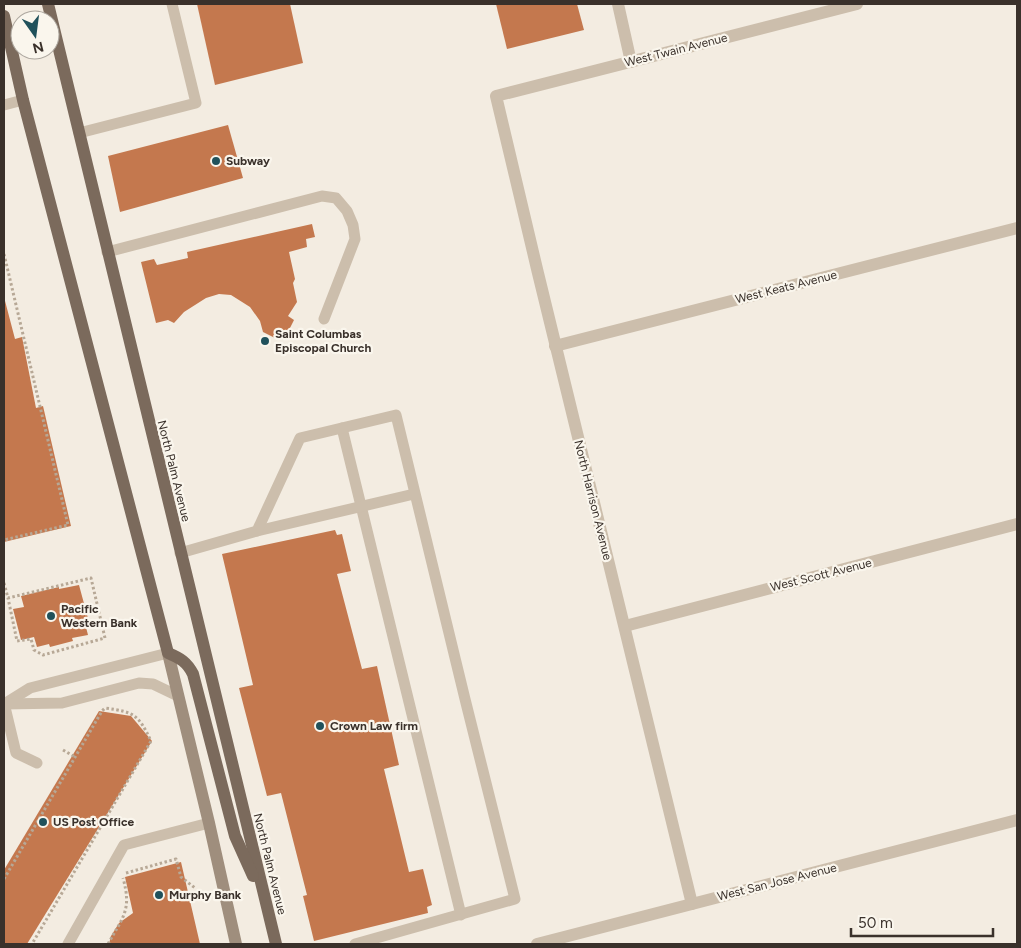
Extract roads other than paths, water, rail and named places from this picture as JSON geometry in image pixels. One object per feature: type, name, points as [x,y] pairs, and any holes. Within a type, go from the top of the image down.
[{"type":"main road","name":"North Palm Avenue","points":[[48,4],[276,944]]},
{"type":"main road","points":[[4,16],[23,100],[168,653],[236,944]]},
{"type":"main road","points":[[168,653],[179,657],[188,665],[193,674],[235,836],[266,903]]},
{"type":"street","points":[[618,4],[631,62]]},
{"type":"street","name":"West Twain Avenue","points":[[496,96],[856,4]]},
{"type":"street","name":"North Harrison Avenue","points":[[496,96],[555,346],[692,904]]},
{"type":"street","name":"West Keats Avenue","points":[[555,346],[1017,228]]},
{"type":"street","name":"West Scott Avenue","points":[[625,626],[1017,524]]},
{"type":"street","name":"West San Jose Avenue","points":[[537,944],[1017,820]]},
{"type":"lane","points":[[79,134],[196,103],[172,4]]},
{"type":"lane","points":[[4,104],[23,100]]},
{"type":"lane","points":[[107,252],[322,196],[336,198],[347,211],[353,225],[355,239],[324,319]]},
{"type":"lane","points":[[258,531],[300,438],[396,415],[414,494],[516,899],[354,944]]},
{"type":"lane","points":[[342,428],[461,915]]},
{"type":"lane","points":[[180,553],[258,531],[414,494]]},
{"type":"lane","points":[[4,704],[30,688],[168,653]]},
{"type":"lane","points":[[4,704],[62,703],[139,683],[153,684],[178,696]]},
{"type":"lane","points":[[4,704],[16,753],[37,763]]},
{"type":"lane","points":[[68,944],[124,845],[209,823]]},
{"type":"place","name":"Subway","points":[[216,161]]},
{"type":"place","name":"Saint Columbas Episcopal Church","points":[[265,341]]},
{"type":"place","name":"Pacific Western Bank","points":[[51,616]]},
{"type":"place","name":"Crown Law firm","points":[[320,726]]},
{"type":"place","name":"US Post Office","points":[[43,822]]},
{"type":"place","name":"Murphy Bank","points":[[159,895]]}]
